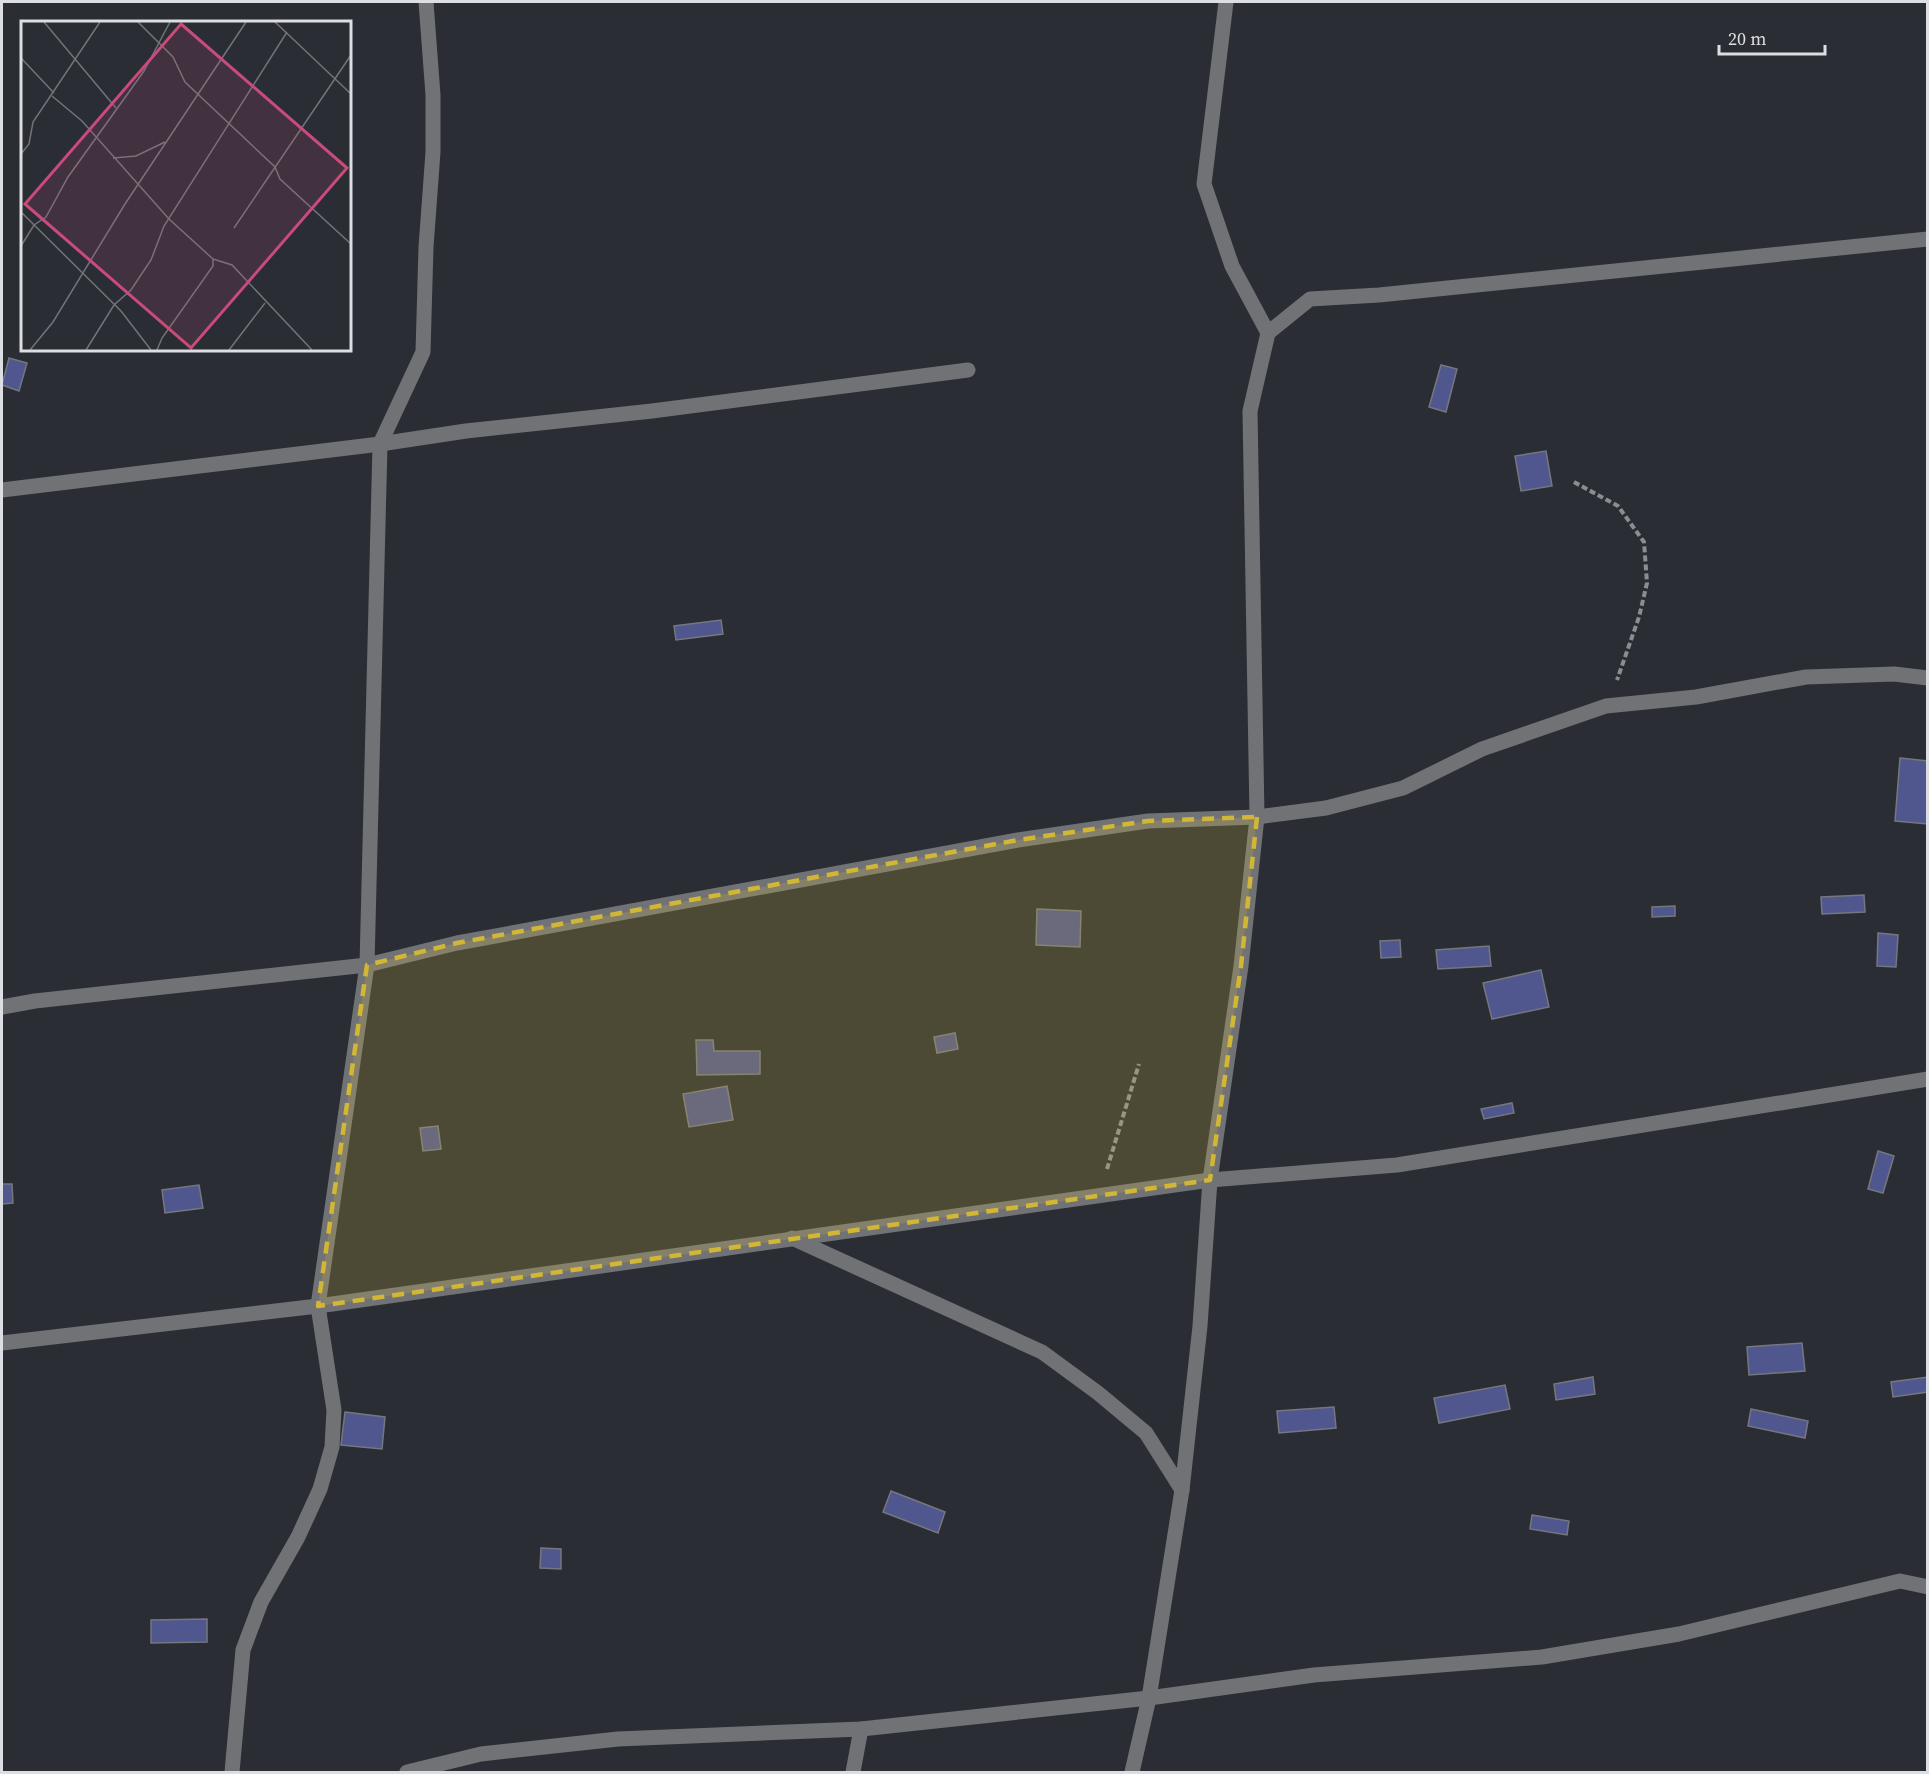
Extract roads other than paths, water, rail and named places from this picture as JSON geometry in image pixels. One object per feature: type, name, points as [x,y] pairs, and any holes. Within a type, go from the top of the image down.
[{"type":"street","points":[[232,1773],[243,1650],[261,1602],[298,1537],[320,1489],[332,1447],[334,1410],[318,1306],[367,965],[380,444],[423,352],[426,247],[433,152],[433,95],[426,2]]},
{"type":"street","points":[[1226,2],[1204,184],[1232,266],[1268,333]]},
{"type":"street","points":[[1132,1773],[1149,1698],[1182,1490],[1200,1326],[1210,1180],[1241,966],[1257,817],[1251,411],[1268,333],[1310,299],[1379,296],[1928,239]]},
{"type":"street","points":[[2,490],[968,370]]},
{"type":"street","points":[[2,1007],[35,1001],[367,965],[457,943],[1018,840],[1148,821],[1257,817],[1326,808],[1403,788],[1482,749],[1606,706],[1696,697],[1806,677],[1894,674],[1928,678]]},
{"type":"street","points":[[2,1343],[318,1306],[790,1237],[1210,1180],[1397,1165],[1928,1079]]},
{"type":"street","points":[[790,1237],[1042,1352],[1098,1393],[1146,1433],[1182,1490]]},
{"type":"street","points":[[407,1773],[481,1754],[618,1739],[861,1729],[1149,1698],[1314,1675],[1542,1657],[1679,1634],[1900,1581],[1928,1587]]},
{"type":"street","points":[[853,1773],[861,1729]]}]
